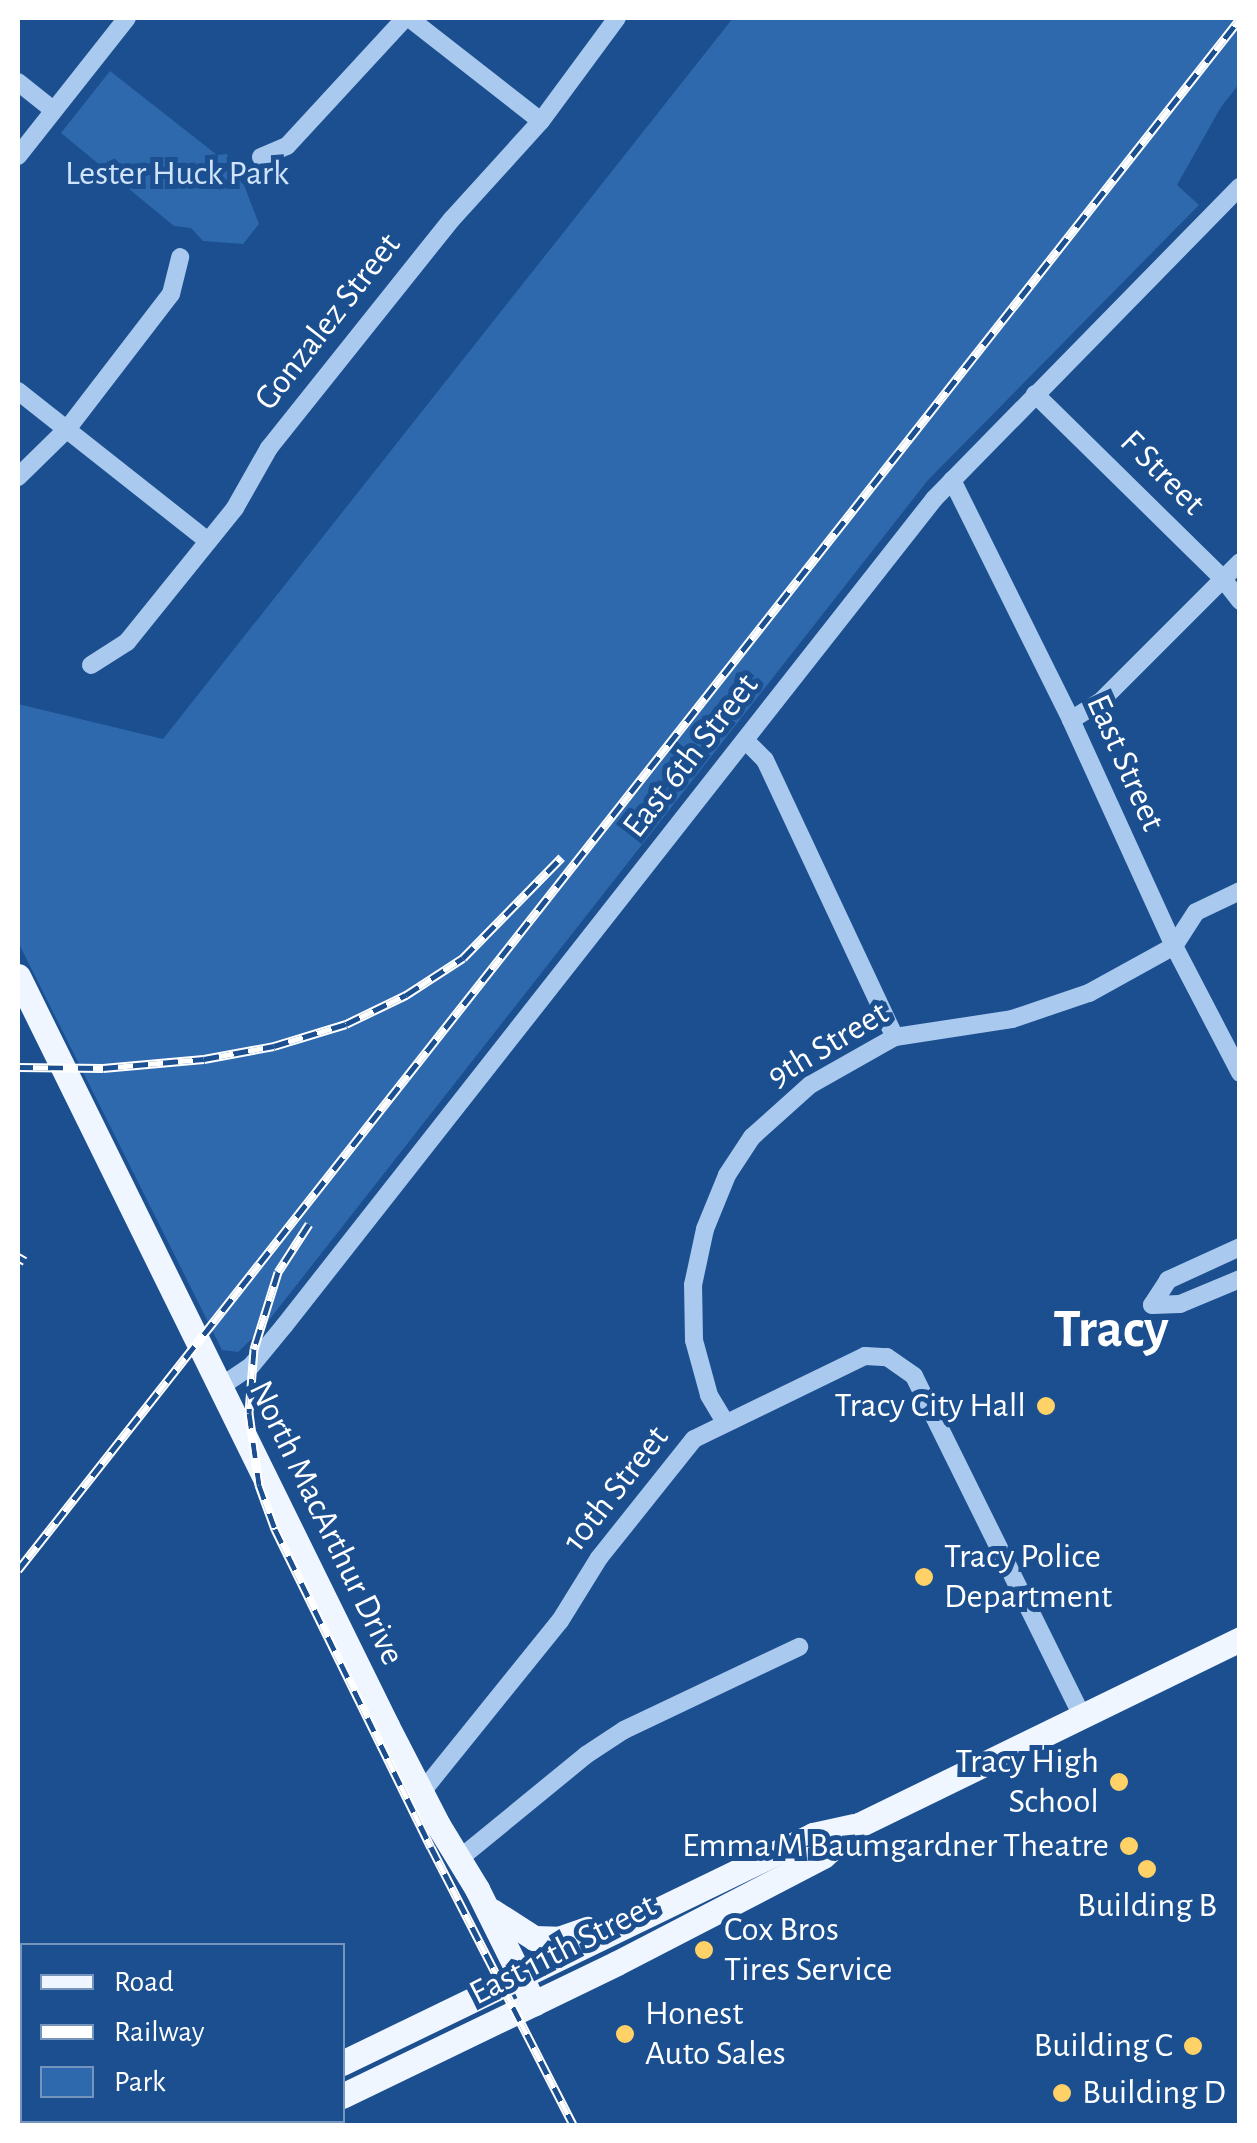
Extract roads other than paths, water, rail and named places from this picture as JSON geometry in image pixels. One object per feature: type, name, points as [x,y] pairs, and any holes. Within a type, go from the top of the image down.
[{"type":"main road","name":"North MacArthur Drive","points":[[18,976],[421,1793],[486,1905],[534,2004]]},
{"type":"main road","name":"East 11th Street","points":[[345,2062],[813,1835],[859,1825],[1240,1639]]},
{"type":"main road","name":"East 11th Street","points":[[345,2095],[534,2004],[823,1856],[859,1825]]},
{"type":"main road","points":[[486,1905],[534,1938],[558,1939],[669,1890],[718,1882]]},
{"type":"street","points":[[18,156],[127,18]]},
{"type":"street","points":[[261,158],[286,146],[407,18],[540,121]]},
{"type":"street","name":"Gonzalez Street","points":[[91,665],[128,642],[235,508],[282,433],[452,218],[540,121],[616,18]]},
{"type":"street","points":[[18,82],[52,109]]},
{"type":"street","name":"East 6th Street","points":[[220,1387],[252,1366],[952,480],[1240,187]]},
{"type":"street","points":[[18,477],[68,428],[171,294],[180,257]]},
{"type":"street","points":[[18,391],[208,540]]},
{"type":"street","name":"F Street","points":[[1035,394],[1223,579],[1240,602]]},
{"type":"street","name":"East Street","points":[[952,480],[1071,720],[1174,946],[1240,1074]]},
{"type":"street","points":[[1071,720],[1100,702],[1240,562]]},
{"type":"street","points":[[745,740],[766,760],[895,1037]]},
{"type":"street","points":[[1174,946],[1196,912],[1240,891]]},
{"type":"street","name":"9th Street","points":[[725,1422],[709,1395],[694,1340],[693,1285],[705,1230],[727,1175],[752,1138],[780,1108],[810,1085],[895,1037],[1012,1019],[1050,1008],[1130,972],[1174,946]]},
{"type":"street","points":[[1240,1247],[1168,1280],[1152,1305],[1180,1304],[1240,1278]]},
{"type":"street","name":"10th Street","points":[[421,1793],[560,1621],[599,1558],[694,1439],[866,1356],[901,1363],[927,1399],[1082,1716]]},
{"type":"street","points":[[459,1859],[586,1755],[624,1730],[798,1647]]},
{"type":"railway","points":[[18,1570],[1240,19]]},
{"type":"railway","points":[[18,1067],[103,1068],[204,1059],[274,1046],[346,1024],[406,995],[463,958],[562,857]]},
{"type":"railway","points":[[309,1224],[278,1272],[254,1349],[249,1413],[259,1485],[275,1529],[431,1847],[574,2126]]},
{"type":"railway","points":[[18,1257],[25,1261]]},
{"type":"place","name":"Tracy City Hall","points":[[1046,1406]]},
{"type":"place","name":"Tracy Police Department","points":[[924,1577]]},
{"type":"place","name":"Tracy High School","points":[[1119,1782]]},
{"type":"place","name":"Emma M Baumgardner Theatre","points":[[1129,1846]]},
{"type":"place","name":"Building B","points":[[1147,1869]]},
{"type":"place","name":"Cox Bros Tires Service","points":[[704,1950]]},
{"type":"place","name":"Honest Auto Sales","points":[[625,2034]]},
{"type":"place","name":"Building C","points":[[1193,2046]]},
{"type":"place","name":"Building D","points":[[1062,2093]]},
{"type":"district","name":"Tracy","points":[[1111,1330]]},
{"type":"park label","name":"Lester Huck Park","points":[[177,174]]}]
